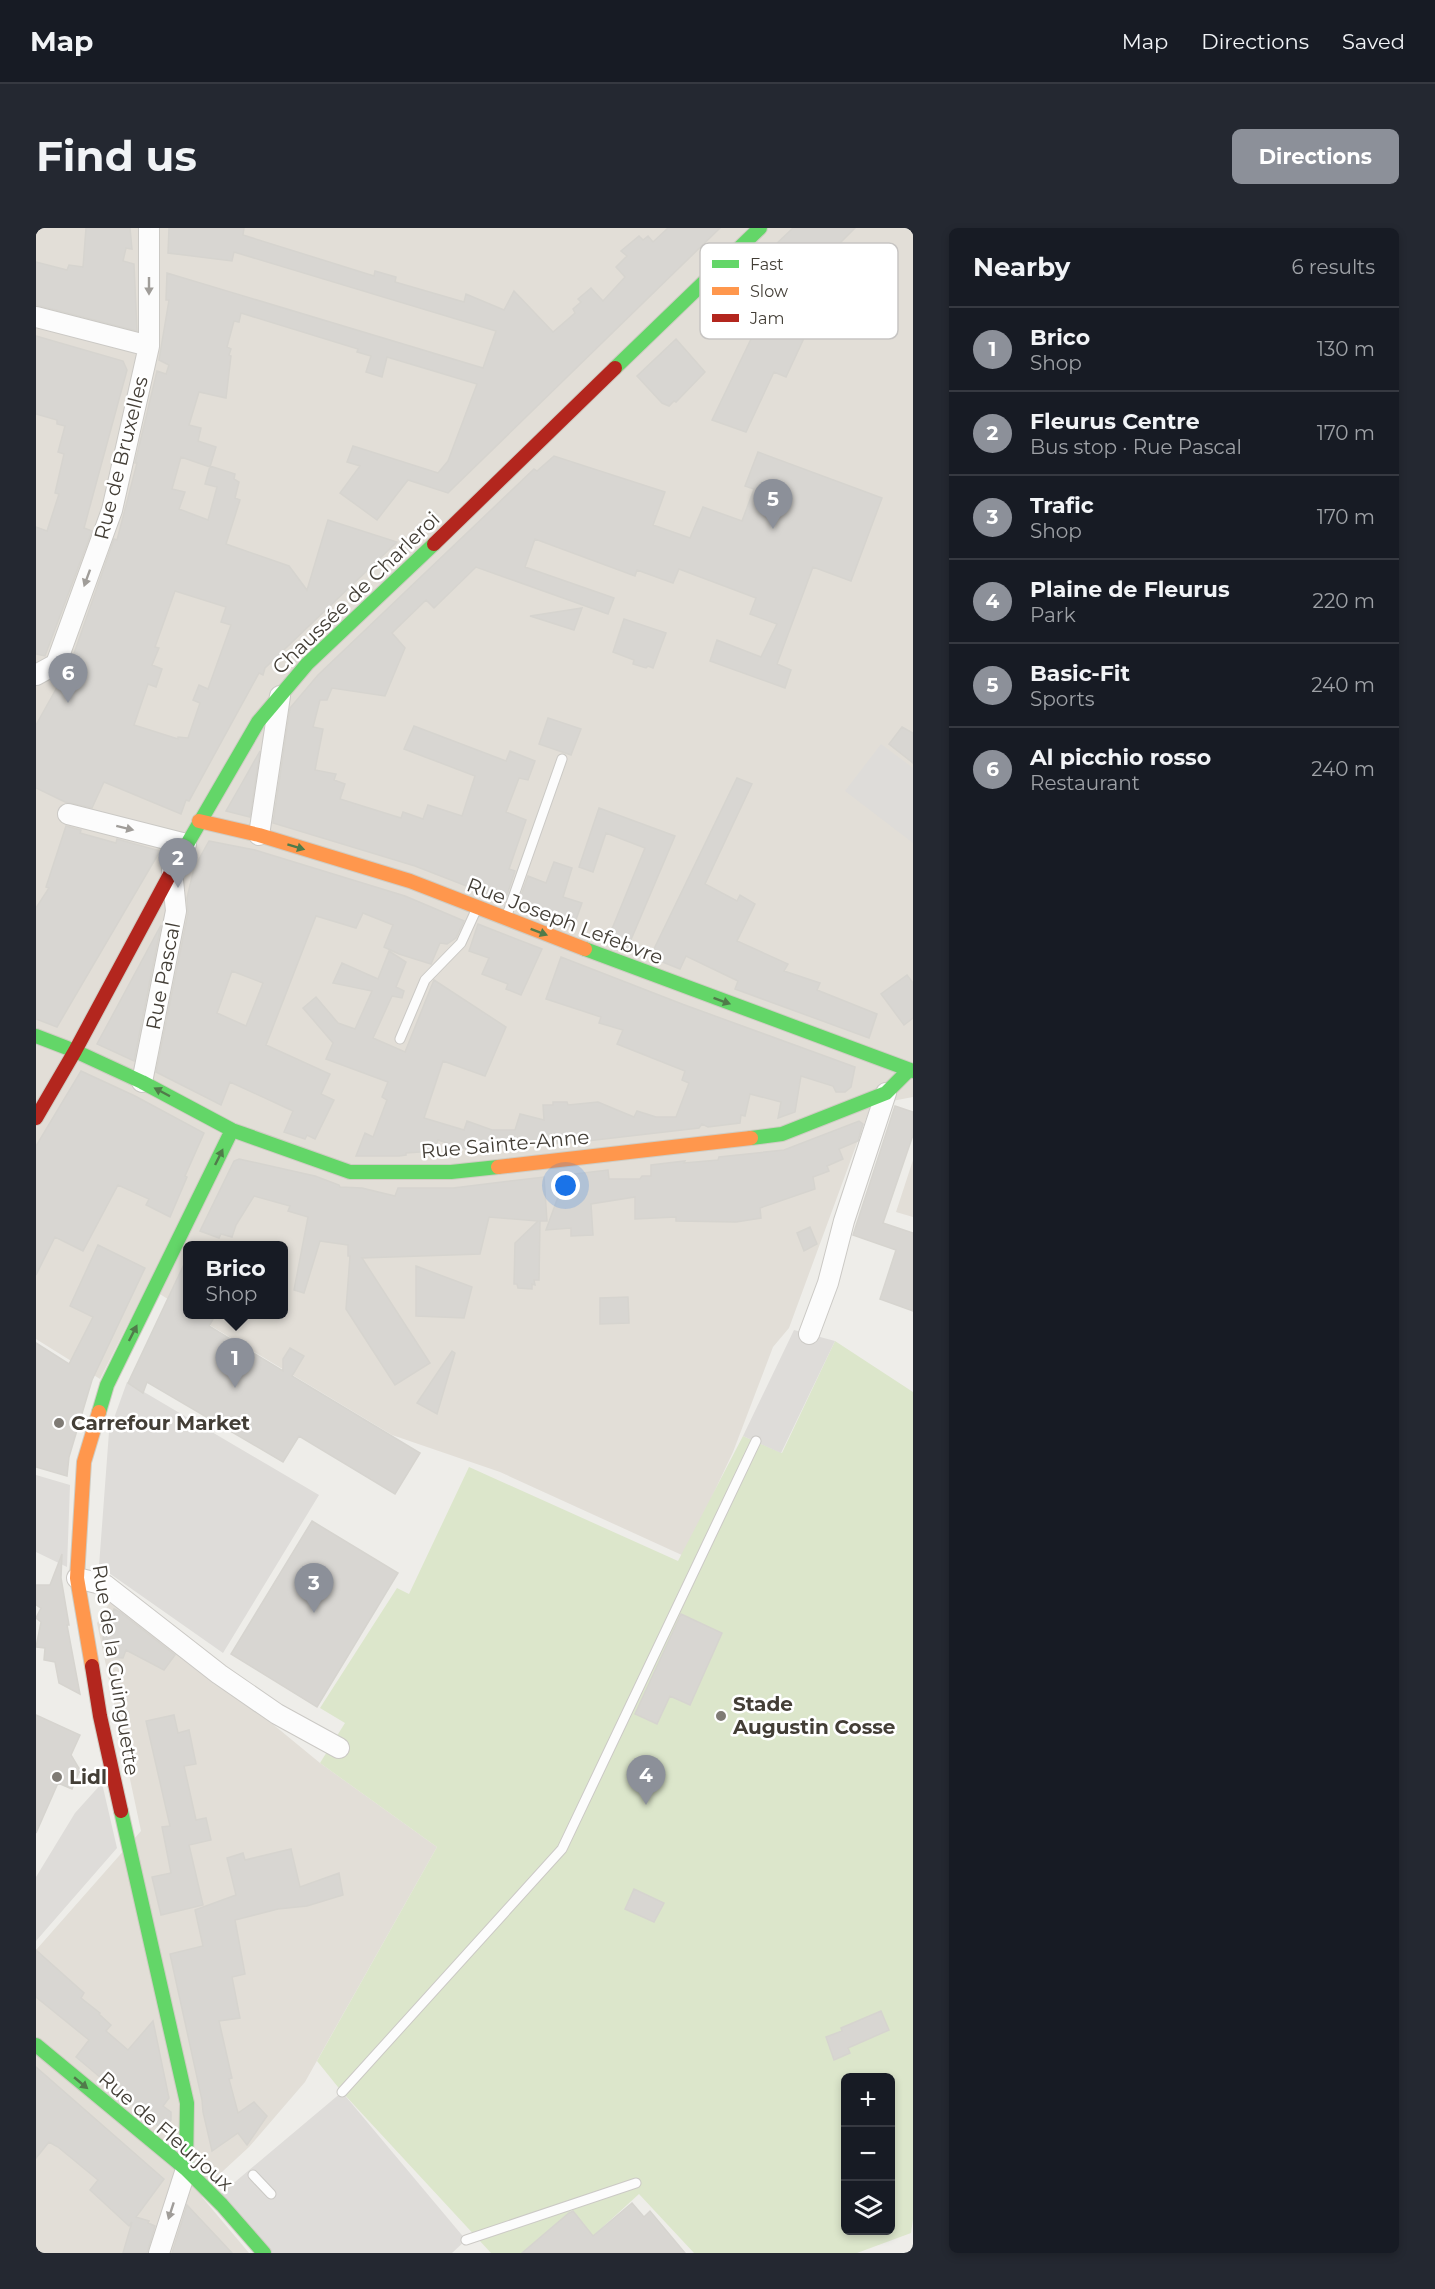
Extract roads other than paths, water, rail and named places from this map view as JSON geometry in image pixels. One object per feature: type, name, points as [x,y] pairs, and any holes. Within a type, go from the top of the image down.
[{"type":"main road","name":"Chaussée de Charleroi","points":[[744,243],[760,228]]},
{"type":"main road","name":"Chaussée de Charleroi","points":[[36,1118],[75,1051],[186,844],[258,722],[307,664],[700,286]]},
{"type":"main road","name":"Rue Joseph Lefebvre","points":[[199,821],[259,835],[410,881],[688,989],[912,1069]]},
{"type":"main road","name":"Rue Sainte-Anne","points":[[36,1036],[142,1082],[232,1130],[350,1172],[451,1172],[782,1134],[886,1093],[912,1069]]},
{"type":"main road","name":"Rue de la Guinguette","points":[[186,2169],[187,2103],[100,1716],[77,1578],[84,1462],[107,1385],[232,1130]]},
{"type":"main road","name":"Rue de Fleurjoux","points":[[36,2045],[186,2169],[222,2205],[264,2253]]},
{"type":"street","name":"Rue de Bruxelles","points":[[37,672],[56,664],[112,510],[149,346],[149,228]]},
{"type":"street","points":[[36,316],[149,346]]},
{"type":"street","points":[[259,835],[281,694]]},
{"type":"street","points":[[68,814],[186,844]]},
{"type":"street","name":"Rue Pascal","points":[[142,1082],[176,911],[172,870]]},
{"type":"street","points":[[809,1334],[828,1283],[844,1221],[886,1093]]},
{"type":"street","points":[[77,1578],[105,1585],[219,1674],[277,1714],[339,1748]]},
{"type":"street","points":[[159,2253],[186,2169]]},
{"type":"lane","points":[[506,919],[562,759]]},
{"type":"lane","points":[[400,1039],[425,980],[461,943],[478,908]]},
{"type":"lane","points":[[342,2092],[562,1849],[756,1441]]},
{"type":"lane","points":[[253,2175],[271,2194]]},
{"type":"lane","points":[[466,2240],[636,2183]]},
{"type":"place","name":"Basic-Fit","points":[[773,529]]},
{"type":"place","name":"Al picchio rosso","points":[[68,703]]},
{"type":"place","name":"Fleurus Centre","points":[[178,888]]},
{"type":"place","name":"Brico","points":[[235,1388]]},
{"type":"place","name":"Carrefour Market","points":[[59,1423]]},
{"type":"place","name":"Trafic","points":[[314,1613]]},
{"type":"place","name":"Stade Augustin Cosse","points":[[721,1716]]},
{"type":"place","name":"Lidl","points":[[57,1777]]},
{"type":"place","name":"Plaine de Fleurus","points":[[646,1805]]}]
